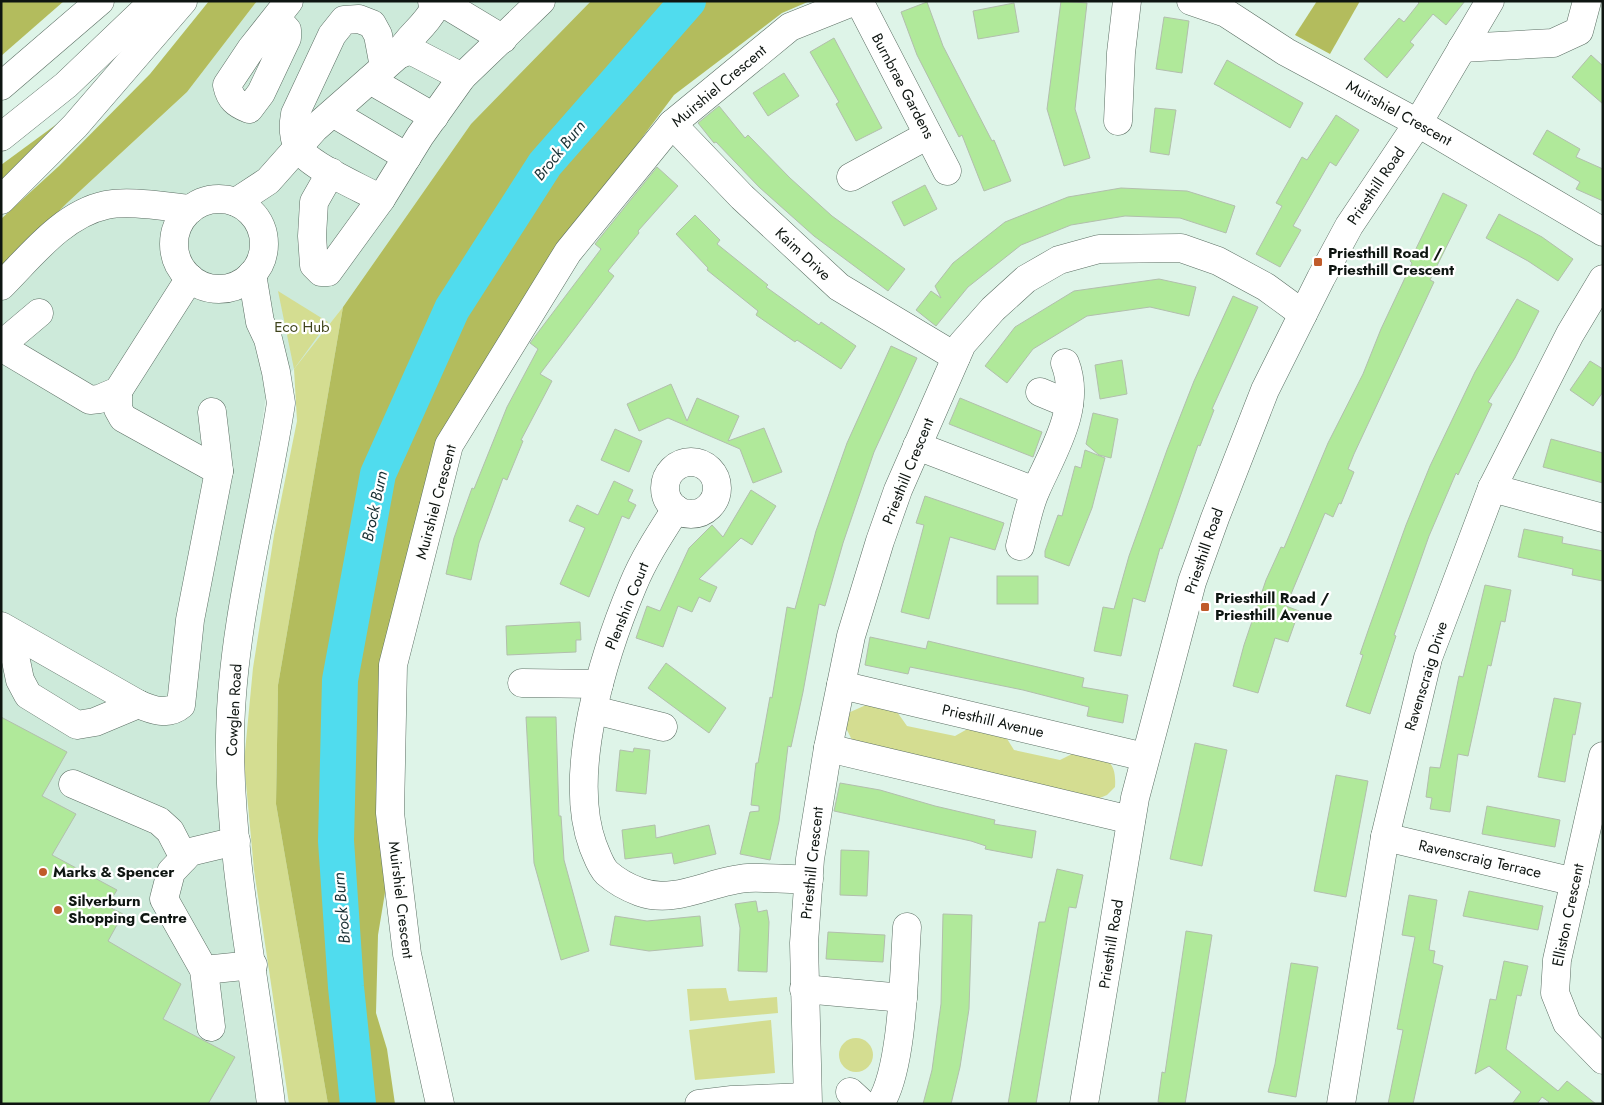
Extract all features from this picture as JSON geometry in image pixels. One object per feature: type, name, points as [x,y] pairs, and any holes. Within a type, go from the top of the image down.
[{"type":"main road","points":[[1,86],[100,1]]},
{"type":"main road","points":[[1,136],[66,85],[154,1]]},
{"type":"main road","points":[[1,200],[75,126],[183,1]]},
{"type":"main road","name":"Muirshiel Crescent","points":[[440,1104],[407,954],[390,813],[393,665],[449,445],[568,252],[672,124],[790,27],[857,1]]},
{"type":"main road","name":"Burnbrae Gardens","points":[[857,1],[947,171]]},
{"type":"main road","points":[[1118,121],[1121,54],[1128,1]]},
{"type":"main road","name":"Muirshiel Crescent","points":[[1191,1],[1226,13],[1286,52],[1418,122],[1603,232]]},
{"type":"main road","name":"Priesthill Road","points":[[1084,1104],[1131,820],[1145,757],[1192,582],[1215,518],[1265,390],[1349,226],[1418,122],[1490,1]]},
{"type":"main road","points":[[1462,48],[1553,43],[1579,31],[1587,1]]},
{"type":"main road","points":[[331,172],[314,202],[312,236],[314,265],[321,272],[328,272],[381,199],[407,157],[462,77],[503,39],[538,2]]},
{"type":"main road","points":[[384,67],[405,41],[428,20],[433,5],[450,7],[503,39]]},
{"type":"main road","points":[[381,199],[310,160],[298,146],[293,126],[295,114],[332,35],[344,20],[360,20],[372,24],[378,35],[384,67],[434,117]]},
{"type":"main road","points":[[245,209],[298,146],[384,67],[410,50],[462,77]]},
{"type":"main road","points":[[333,113],[407,157]]},
{"type":"main road","name":"Kaim Drive","points":[[672,124],[742,197],[839,287],[956,357]]},
{"type":"main road","points":[[851,178],[928,135]]},
{"type":"main road","points":[[220,199],[245,209],[261,227],[264,240],[259,264],[252,274],[240,284],[226,288],[213,288],[190,278],[177,259],[175,237],[183,217],[191,209],[205,201],[220,199]]},
{"type":"main road","points":[[1,286],[46,241],[81,214],[108,205],[191,209]]},
{"type":"main road","points":[[135,205],[175,237]]},
{"type":"main road","name":"Priesthill Crescent","points":[[808,1101],[804,943],[809,879],[828,748],[851,636],[880,541],[917,446],[962,344],[993,309],[1026,279],[1059,260],[1099,249],[1181,248],[1218,261],[1266,287],[1303,314]]},
{"type":"main road","name":"Cowglen Road","points":[[252,274],[260,322],[268,339],[281,403],[239,632],[230,735],[236,841],[271,1104]]},
{"type":"main road","points":[[190,278],[175,298],[118,391],[118,409],[123,418],[220,471]]},
{"type":"main road","name":"Ravenscraig Drive","points":[[1342,1104],[1385,836],[1428,658],[1492,488],[1570,334],[1603,279]]},
{"type":"main road","name":"Cowglen Road","points":[[226,288],[260,322]]},
{"type":"main road","points":[[39,313],[1,346],[90,400],[99,399],[118,391]]},
{"type":"main road","points":[[1020,546],[1035,491],[1047,470],[1062,431],[1069,404],[1070,376],[1064,363]]},
{"type":"main road","points":[[1040,392],[1069,404]]},
{"type":"main road","points":[[6,629],[138,704],[163,712],[177,709],[181,706],[190,620],[220,471],[212,412]]},
{"type":"main road","points":[[917,446],[1035,491]]},
{"type":"main road","points":[[1492,488],[1603,518]]},
{"type":"main road","name":"Plenshin Court","points":[[676,509],[653,545],[634,583],[611,640],[599,684],[585,764],[585,803],[589,835],[598,859],[607,872],[640,892],[671,896],[747,878],[809,879]]},
{"type":"main road","points":[[6,629],[20,680],[28,695],[77,725],[95,722],[138,704]]},
{"type":"main road","points":[[522,683],[599,684]]},
{"type":"main road","name":"Priesthill Avenue","points":[[841,686],[1145,757]]},
{"type":"main road","points":[[594,710],[663,727]]},
{"type":"main road","points":[[828,748],[1131,820]]},
{"type":"main road","name":"Elliston Crescent","points":[[1603,756],[1557,960],[1555,993],[1567,1023],[1603,1060]]},
{"type":"main road","points":[[73,784],[159,822],[170,831],[187,855]]},
{"type":"main road","name":"Ravenscraig Terrace","points":[[1385,836],[1575,882]]},
{"type":"main road","points":[[211,1027],[204,970],[164,899],[170,872],[187,855],[236,841]]},
{"type":"main road","points":[[880,1104],[890,1081],[903,998],[907,927]]},
{"type":"main road","points":[[204,970],[253,965]]},
{"type":"main road","points":[[804,989],[903,998]]},
{"type":"main road","points":[[699,1104],[732,1100],[808,1101]]},
{"type":"shaded area","points":[[257,1],[591,1],[471,124],[343,307],[294,369],[266,395],[258,450],[227,620],[214,755],[240,995],[257,1104],[1,1104],[1,269],[67,203],[187,92]]},
{"type":"green space","points":[[1,1],[64,1],[1,56]]},
{"type":"green space","points":[[209,1],[257,1],[187,92],[67,203],[1,269],[1,219],[59,166],[150,74]]},
{"type":"green space","points":[[591,1],[810,1],[782,13],[674,95],[564,242],[461,437],[408,638],[401,796],[378,935],[376,1013],[387,1049],[395,1104],[328,1104],[276,804],[278,685],[343,307],[471,124]]},
{"type":"green space","points":[[1317,1],[1360,1],[1330,54],[1295,35]]},
{"type":"green space","points":[[65,118],[1,183],[1,165]]},
{"type":"green space","name":"Eco Hub","points":[[278,291],[328,322],[294,369]]},
{"type":"green space","points":[[343,307],[278,685],[276,804],[328,1104],[289,1104],[254,870],[244,762],[253,668],[274,535],[297,421],[294,369]]},
{"type":"green space","points":[[866,705],[895,709],[907,726],[955,736],[971,727],[1004,734],[1014,750],[1060,760],[1078,751],[1095,755],[1107,760],[1111,764],[1114,770],[1115,787],[1107,795],[1095,800],[854,744],[845,726],[848,713]]},
{"type":"green space","points":[[726,988],[729,1001],[777,997],[778,1013],[690,1021],[687,989]]},
{"type":"green space","points":[[771,1020],[775,1073],[695,1080],[689,1030]]},
{"type":"green space","points":[[856,1038],[863,1039],[868,1043],[872,1048],[872,1062],[868,1067],[863,1071],[856,1072],[849,1071],[844,1067],[840,1062],[839,1055],[840,1048],[844,1043],[849,1039]]},
{"type":"building","points":[[1061,1],[1087,3],[1075,109],[1090,158],[1064,166],[1047,109]]},
{"type":"building","points":[[1417,1],[1465,1],[1446,25],[1433,14],[1410,42],[1414,45],[1387,78],[1364,59],[1399,18],[1404,22],[1419,3]]},
{"type":"building","points":[[927,2],[943,46],[992,141],[994,140],[1011,181],[984,191],[962,135],[959,137],[917,55],[901,12]]},
{"type":"building","points":[[1014,3],[1019,32],[978,39],[973,11]]},
{"type":"building","points":[[1164,17],[1189,21],[1182,73],[1156,69]]},
{"type":"building","points":[[834,38],[882,128],[856,141],[836,104],[839,102],[810,52]]},
{"type":"building","points":[[1591,55],[1603,66],[1603,104],[1572,77]]},
{"type":"building","points":[[1227,60],[1303,103],[1290,128],[1214,84]]},
{"type":"building","points":[[784,73],[799,96],[768,116],[753,93]]},
{"type":"building","points":[[719,106],[745,138],[748,135],[790,178],[832,216],[905,269],[888,291],[814,236],[759,187],[716,142],[714,143],[698,123]]},
{"type":"building","points":[[1155,108],[1176,110],[1169,155],[1150,152]]},
{"type":"building","points":[[1336,115],[1359,130],[1336,166],[1330,162],[1293,226],[1301,230],[1280,267],[1256,254],[1282,206],[1276,203],[1302,157],[1307,160]]},
{"type":"building","points":[[1547,130],[1580,149],[1576,157],[1603,169],[1603,201],[1576,189],[1580,182],[1533,154]]},
{"type":"building","points":[[657,167],[678,186],[638,231],[639,233],[608,271],[614,276],[540,374],[552,381],[521,440],[523,441],[507,480],[503,478],[479,543],[471,580],[446,574],[454,538],[472,488],[474,489],[507,407],[538,349],[530,343],[601,249],[595,244]]},
{"type":"building","points":[[925,185],[937,209],[904,226],[892,202]]},
{"type":"building","points":[[1121,188],[1187,191],[1235,206],[1226,233],[1180,218],[1125,216],[1071,225],[1021,245],[968,287],[936,326],[916,310],[931,291],[941,298],[935,286],[953,263],[1005,222],[1068,197]]},
{"type":"building","points":[[1443,193],[1467,205],[1430,280],[1434,282],[1354,454],[1348,469],[1354,472],[1341,504],[1339,503],[1333,517],[1325,513],[1286,606],[1299,611],[1288,642],[1275,638],[1258,693],[1233,686],[1244,645],[1266,580],[1281,547],[1284,548],[1328,443],[1363,374],[1381,329],[1412,263],[1410,261]]},
{"type":"building","points":[[1499,214],[1542,237],[1573,259],[1558,281],[1528,261],[1486,238]]},
{"type":"building","points":[[695,215],[720,240],[717,244],[768,285],[766,287],[819,325],[821,322],[856,346],[841,369],[797,340],[795,342],[756,315],[758,311],[707,270],[708,268],[676,234]]},
{"type":"building","points":[[1159,279],[1196,287],[1189,316],[1150,307],[1087,316],[1033,349],[1007,383],[985,366],[1015,327],[1074,291]]},
{"type":"building","points":[[1233,296],[1258,307],[1212,409],[1214,410],[1200,446],[1198,445],[1162,549],[1160,548],[1145,602],[1133,598],[1121,656],[1094,651],[1103,607],[1114,609],[1129,556],[1167,450],[1194,381]]},
{"type":"building","points":[[1517,299],[1539,311],[1515,358],[1488,402],[1492,404],[1458,475],[1456,473],[1429,536],[1394,635],[1396,636],[1370,714],[1346,706],[1363,655],[1360,654],[1369,628],[1406,525],[1430,466],[1475,372]]},
{"type":"building","points":[[891,346],[917,358],[874,452],[843,543],[825,606],[819,604],[791,747],[788,746],[779,821],[770,860],[740,854],[750,812],[759,811],[759,806],[751,805],[756,763],[758,763],[770,697],[772,698],[787,607],[795,609],[816,531],[847,443]]},
{"type":"building","points":[[1122,360],[1127,394],[1100,399],[1095,365]]},
{"type":"building","points":[[1590,361],[1603,369],[1603,392],[1593,406],[1570,390]]},
{"type":"building","points":[[671,384],[687,421],[697,398],[739,416],[728,441],[764,428],[782,472],[753,483],[740,449],[668,418],[639,431],[627,404]]},
{"type":"building","points":[[960,398],[1042,432],[1033,457],[949,424]]},
{"type":"building","points":[[1093,413],[1118,419],[1111,458],[1099,455],[1086,444]]},
{"type":"building","points":[[615,429],[642,441],[629,472],[601,460]]},
{"type":"building","points":[[1551,439],[1603,453],[1603,483],[1543,467]]},
{"type":"building","points":[[1085,450],[1105,458],[1092,508],[1069,566],[1045,557],[1045,551],[1058,515],[1062,516],[1075,466],[1081,468]]},
{"type":"building","points":[[614,481],[633,490],[628,501],[636,505],[629,519],[622,516],[589,597],[560,584],[585,528],[569,521],[577,505],[598,515]]},
{"type":"building","points":[[751,490],[776,506],[752,545],[741,538],[699,579],[717,587],[710,602],[699,597],[692,612],[678,606],[663,647],[636,638],[647,606],[660,611],[689,548],[712,525],[723,537]]},
{"type":"building","points":[[925,496],[1004,523],[995,550],[950,537],[929,619],[901,612],[924,525],[916,523]]},
{"type":"building","points":[[1524,529],[1563,537],[1562,543],[1603,551],[1603,581],[1572,575],[1573,569],[1518,557]]},
{"type":"building","points":[[997,576],[1038,576],[1038,604],[997,604]]},
{"type":"building","points":[[1485,585],[1511,590],[1505,622],[1501,621],[1491,666],[1488,665],[1468,756],[1458,754],[1450,812],[1430,809],[1432,798],[1426,797],[1430,767],[1440,768],[1459,676],[1463,677]]},
{"type":"building","points":[[580,622],[581,640],[576,640],[576,652],[507,655],[506,626]]},
{"type":"building","points":[[870,637],[926,649],[928,641],[1084,678],[1082,687],[1128,695],[1123,723],[1087,716],[1089,707],[1023,690],[910,667],[908,674],[865,665]]},
{"type":"building","points":[[666,663],[726,708],[709,733],[648,688]]},
{"type":"building","points":[[1554,698],[1581,703],[1575,735],[1573,734],[1565,782],[1538,777]]},
{"type":"building","name":"Silverburn Shopping Centre","points":[[1,717],[67,752],[42,796],[76,814],[52,855],[117,890],[107,906],[123,914],[108,941],[181,984],[163,1019],[235,1057],[208,1104],[1,1104]]},
{"type":"building","points":[[526,717],[556,717],[559,816],[561,816],[564,860],[589,951],[561,960],[534,863]]},
{"type":"building","points":[[1195,743],[1227,750],[1202,866],[1170,859]]},
{"type":"building","points":[[634,748],[650,750],[646,794],[616,791],[620,750],[633,752]]},
{"type":"building","points":[[1336,775],[1368,781],[1346,897],[1314,891]]},
{"type":"building","points":[[840,783],[880,790],[935,806],[995,820],[994,824],[1036,831],[1032,858],[985,849],[986,846],[971,841],[834,811]]},
{"type":"building","points":[[1487,806],[1560,820],[1555,847],[1482,834]]},
{"type":"building","points":[[655,825],[656,838],[709,825],[716,854],[674,864],[672,853],[625,859],[622,830]]},
{"type":"building","points":[[841,850],[869,851],[867,896],[840,895]]},
{"type":"building","points":[[1057,869],[1083,875],[1076,908],[1069,907],[1036,1104],[1008,1104],[1039,922],[1045,922]]},
{"type":"building","points":[[1469,891],[1543,906],[1538,930],[1463,916]]},
{"type":"building","points":[[1409,895],[1437,900],[1429,950],[1435,951],[1433,963],[1443,966],[1413,1104],[1388,1104],[1403,1030],[1397,1029],[1415,937],[1402,935]]},
{"type":"building","points":[[756,901],[758,912],[767,910],[769,922],[767,972],[738,971],[740,928],[735,904]]},
{"type":"building","points":[[943,914],[972,915],[969,1009],[960,1067],[951,1104],[923,1104],[932,1070],[941,1004]]},
{"type":"building","points":[[615,916],[647,921],[700,916],[703,946],[649,951],[610,945]]},
{"type":"building","points":[[1186,931],[1212,935],[1185,1104],[1168,1104],[1158,1102],[1162,1072],[1165,1073]]},
{"type":"building","points":[[828,932],[885,935],[883,962],[826,959]]},
{"type":"building","points":[[1504,961],[1528,966],[1521,996],[1517,995],[1506,1049],[1558,1091],[1567,1081],[1596,1104],[1547,1104],[1549,1102],[1542,1097],[1537,1104],[1512,1104],[1521,1092],[1489,1066],[1475,1074],[1490,999],[1496,1000]]},
{"type":"building","points":[[1291,963],[1318,967],[1296,1097],[1268,1092],[1275,1064]]},
{"type":"waterway","name":"Brock Burn","points":[[358,1104],[346,987],[336,841],[340,680],[378,474],[452,309],[545,164],[688,1]]},
{"type":"place","name":"Priesthill Road / Priesthill Crescent","points":[[1318,262]]},
{"type":"place","name":"Priesthill Road / Priesthill Avenue","points":[[1205,607]]},
{"type":"place","name":"Marks & Spencer","points":[[43,872]]},
{"type":"place","name":"Silverburn Shopping Centre","points":[[58,910]]}]
